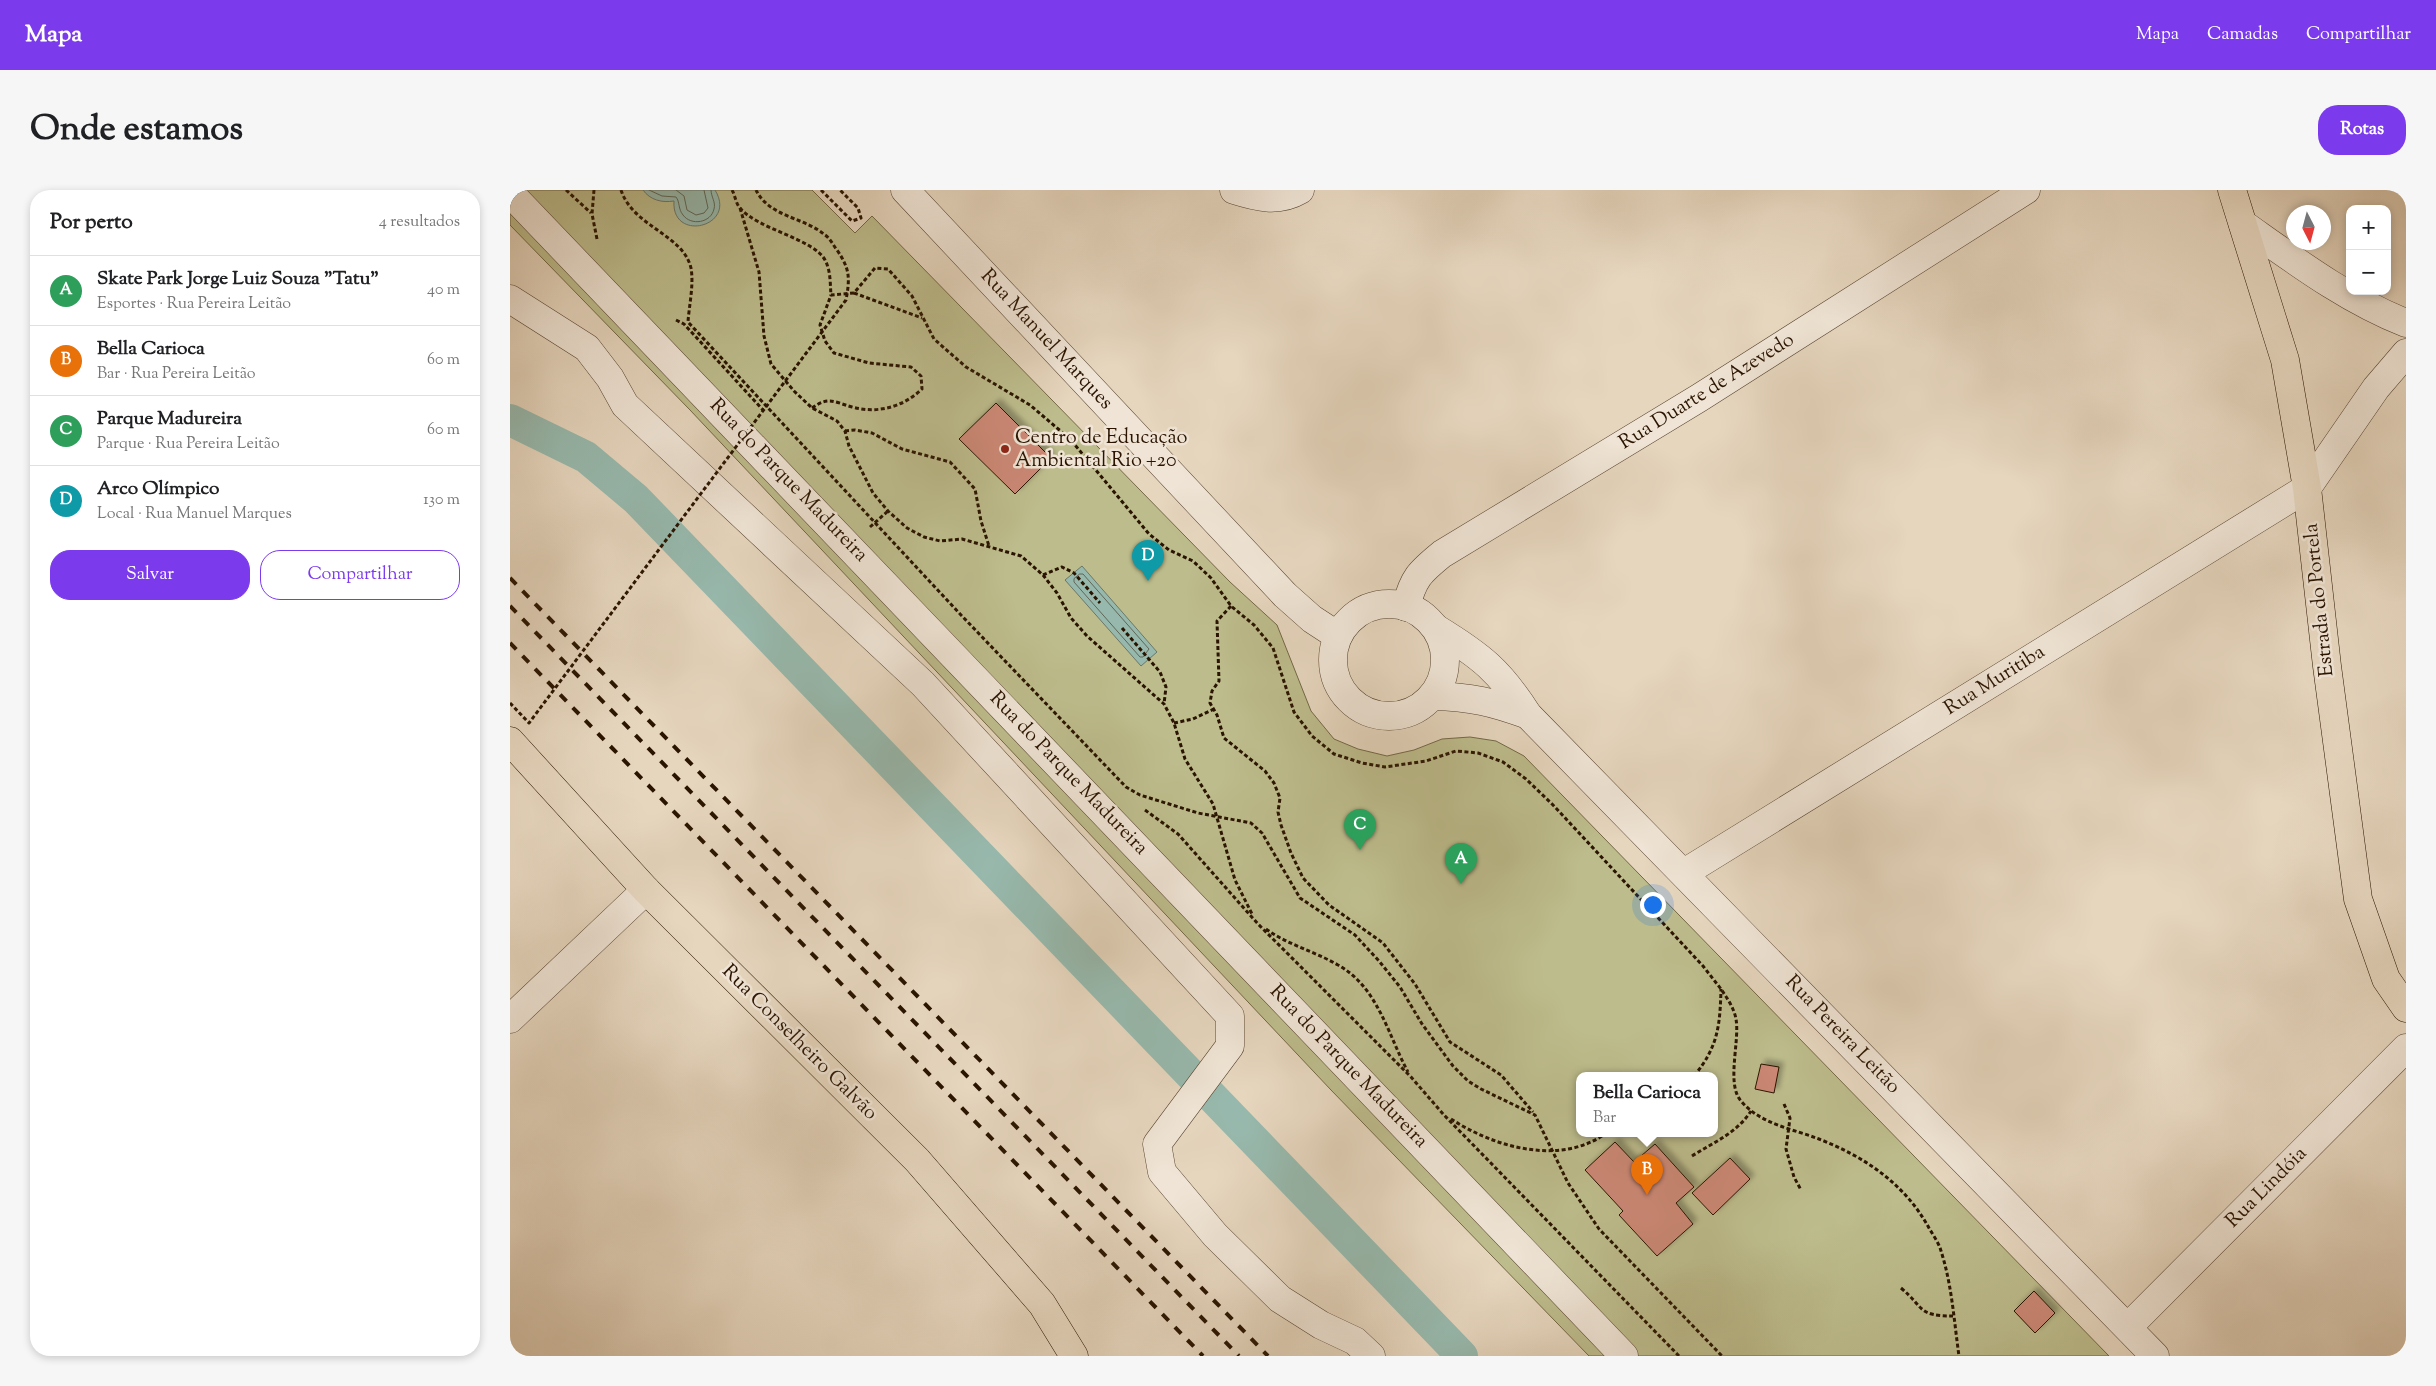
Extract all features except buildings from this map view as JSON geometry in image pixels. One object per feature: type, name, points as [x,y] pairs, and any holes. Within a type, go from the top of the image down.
[{"type":"main road","name":"Estrada do Portela","points":[[2232,190],[2285,360],[2308,488],[2327,666],[2358,899],[2386,979],[2406,1008]]},
{"type":"main road","name":"Rua Conselheiro Galvão","points":[[510,741],[646,890],[917,1160],[1042,1304],[1074,1356]]},
{"type":"street","name":"Rua Manuel Marques","points":[[905,190],[1285,595],[1312,619],[1338,636]]},
{"type":"street","points":[[1234,190],[1262,199],[1291,195],[1300,190]]},
{"type":"street","name":"Rua Duarte de Azevedo","points":[[1406,607],[1412,584],[1424,569],[1442,554],[1699,398],[2026,190]]},
{"type":"street","name":"Rua do Parque Madureira","points":[[510,194],[1624,1356]]},
{"type":"street","points":[[2243,224],[2336,286],[2383,314],[2406,323]]},
{"type":"street","points":[[510,300],[588,348],[610,378],[625,405],[930,692],[1230,1016],[1230,1046],[1182,1107],[1157,1144],[1162,1172],[1215,1235],[1280,1299],[1321,1325],[1355,1341],[1371,1356]]},
{"type":"street","points":[[2308,488],[2376,388],[2406,353]]},
{"type":"street","name":"Rua Muritiba","points":[[1684,873],[2308,488]]},
{"type":"street","points":[[1390,604],[1406,607],[1424,615],[1437,630],[1444,645],[1446,663],[1442,680],[1433,696],[1420,708],[1404,715],[1385,717],[1368,712],[1352,703],[1340,689],[1334,672],[1333,654],[1338,636],[1347,623],[1359,612],[1374,606],[1390,604]]},
{"type":"street","name":"Rua Pereira Leitão","points":[[1437,630],[1485,661],[1510,687],[1528,715],[2155,1356]]},
{"type":"street","name":"Rua Pereira Leitão","points":[[1433,696],[1464,697],[1494,702],[1528,715]]},
{"type":"street","points":[[510,1019],[646,890]]},
{"type":"street","name":"Rua Lindóia","points":[[2128,1328],[2406,1048]]},
{"type":"path","points":[[566,190],[592,214]]},
{"type":"path","points":[[594,190],[592,214],[598,244]]},
{"type":"path","points":[[621,190],[624,200],[637,216],[670,239],[685,254],[691,269],[688,322],[1126,787],[1140,795],[1198,813],[1251,823],[1262,833],[1300,898],[1355,935],[1379,961],[1400,987],[1453,1066],[1468,1081],[1481,1090],[1534,1115]]},
{"type":"path","points":[[732,190],[740,208],[759,272],[764,336],[771,364],[794,392],[812,408],[837,421],[845,432],[849,446],[873,493],[888,511],[907,528],[924,537],[940,541],[962,539],[1021,556],[1043,575],[1057,593],[1071,618],[1087,636],[1164,704],[1174,723],[1185,759],[1202,784],[1217,817],[1235,880],[1244,902],[1258,924],[1282,941],[1340,966],[1366,989],[1385,1019],[1395,1048],[1411,1077]]},
{"type":"path","points":[[510,703],[529,723],[846,300],[850,279],[844,260],[826,235],[809,225],[781,213],[760,200],[756,190]]},
{"type":"path","points":[[821,190],[852,221],[861,218],[858,208],[840,190]]},
{"type":"path","points":[[740,208],[783,235],[810,247],[825,259],[830,276],[831,295],[820,325],[824,341],[834,353],[869,363],[911,367],[921,376],[922,390],[911,400],[895,406],[875,410],[853,407],[837,401],[822,400],[812,408]]},
{"type":"path","points":[[854,293],[875,268],[888,269],[912,296],[934,339],[966,367],[1030,405],[1070,439],[1149,534],[1169,550],[1193,561],[1211,578],[1231,606],[1254,625],[1273,648],[1294,712],[1312,736],[1334,754],[1362,764],[1385,767],[1426,762],[1456,751],[1478,753],[1503,762],[1526,779],[1553,805],[1704,966],[1721,988],[1732,1007],[1736,1020],[1735,1082],[1739,1099],[1751,1111],[1768,1121],[1855,1154],[1894,1182],[1923,1217],[1941,1249],[1950,1284],[1960,1356]]},
{"type":"path","points":[[831,295],[854,293],[923,318]]},
{"type":"path","points":[[668,318],[684,324],[769,416]]},
{"type":"path","points":[[845,432],[855,430],[872,433],[902,450],[950,462],[975,489],[981,522],[989,546]]},
{"type":"path","points":[[869,528],[888,511]]},
{"type":"path","points":[[864,521],[875,534]]},
{"type":"path","points":[[1043,575],[1062,567],[1074,573],[1100,603]]},
{"type":"path","points":[[1231,606],[1217,621],[1219,681],[1212,691],[1210,703],[1224,738],[1265,771],[1274,783],[1280,798],[1278,812],[1281,825],[1290,853],[1303,878],[1329,905],[1383,943],[1415,984],[1450,1042],[1501,1075],[1534,1115],[1568,1183],[1599,1229],[1722,1356]]},
{"type":"path","points":[[946,607],[960,621]]},
{"type":"path","points":[[1122,628],[1160,672],[1166,687],[1164,704]]},
{"type":"path","points":[[1174,723],[1193,719],[1214,709]]},
{"type":"path","points":[[1140,806],[1178,834],[1258,924],[1411,1077],[1444,1115],[1679,1356]]},
{"type":"path","points":[[1697,1072],[1711,1054],[1718,1033],[1721,988]]},
{"type":"path","points":[[1784,1104],[1790,1118],[1786,1148],[1794,1177],[1801,1190]]},
{"type":"path","points":[[1692,1156],[1731,1134],[1744,1123],[1751,1111]]},
{"type":"path","points":[[1444,1115],[1466,1129],[1516,1148],[1562,1150],[1592,1143],[1601,1137]]},
{"type":"path","points":[[1901,1288],[1912,1297],[1919,1308],[1932,1316],[1953,1316]]},
{"type":"shaded area","points":[[510,190],[812,190],[855,233],[872,216],[1230,582],[1277,625],[1311,711],[1334,739],[1358,749],[1387,756],[1414,750],[1442,739],[1470,737],[1496,741],[1524,756],[2109,1356],[1589,1356],[1331,1090],[690,410],[510,225]]},
{"type":"water","points":[[643,190],[715,190],[720,203],[718,213],[711,221],[702,225],[692,226],[682,222],[676,214],[674,201],[665,202],[657,200]]},
{"type":"water","points":[[1082,566],[1157,652],[1141,666],[1065,580]]},
{"type":"waterway","points":[[510,420],[586,457],[636,499],[1462,1356]]},
{"type":"railway","points":[[510,578],[1268,1356]]},
{"type":"railway","points":[[510,606],[1239,1356]]},
{"type":"railway","points":[[510,643],[1203,1356]]},
{"type":"place","name":"Centro de Educação Ambiental Rio +20","points":[[1005,449]]},
{"type":"place","name":"Arco Olímpico","points":[[1148,581]]},
{"type":"place","name":"Parque Madureira","points":[[1360,850]]},
{"type":"place","name":"Skate Park Jorge Luiz Souza \"Tatu\"","points":[[1461,884]]},
{"type":"place","name":"Bella Carioca","points":[[1647,1195]]}]
